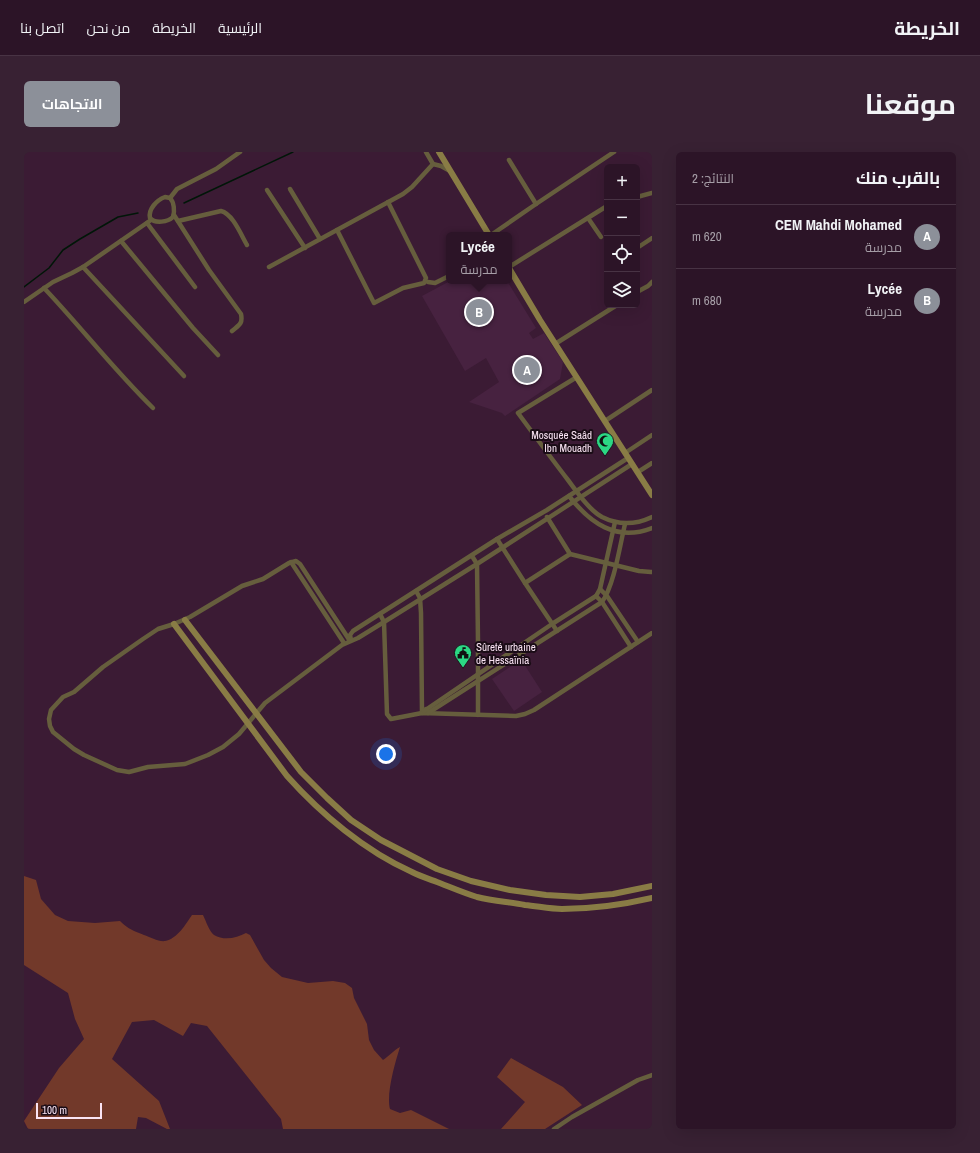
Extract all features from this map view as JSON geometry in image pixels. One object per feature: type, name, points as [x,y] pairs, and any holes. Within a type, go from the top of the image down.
[{"type":"street","points":[[426,152],[433,164],[441,166],[452,174]]},
{"type":"street","points":[[439,152],[488,232]]},
{"type":"street","points":[[494,232],[614,152]]},
{"type":"street","points":[[170,198],[177,189],[216,169],[237,153]]},
{"type":"street","points":[[509,160],[536,204]]},
{"type":"street","points":[[269,267],[403,194],[412,187],[433,164]]},
{"type":"street","points":[[290,189],[320,239]]},
{"type":"street","points":[[267,190],[305,248]]},
{"type":"street","points":[[640,196],[652,193]]},
{"type":"street","points":[[170,198],[162,198],[156,203],[149,214],[149,221],[195,287]]},
{"type":"street","points":[[170,198],[172,201],[174,215],[209,270],[241,314],[241,323],[232,331]]},
{"type":"street","points":[[337,230],[374,303],[403,288],[424,283],[426,278],[388,202]]},
{"type":"street","points":[[512,266],[604,208]]},
{"type":"street","points":[[178,221],[221,211],[226,212],[230,216],[247,245]]},
{"type":"street","points":[[24,302],[53,282],[83,267],[149,221],[157,222],[169,220],[174,215]]},
{"type":"street","points":[[588,218],[601,237]]},
{"type":"street","points":[[640,246],[652,238]]},
{"type":"street","points":[[121,241],[193,328],[218,355]]},
{"type":"street","points":[[83,267],[184,376]]},
{"type":"street","points":[[512,273],[652,495]]},
{"type":"street","points":[[428,282],[435,283],[446,278]]},
{"type":"street","points":[[640,290],[652,282]]},
{"type":"street","points":[[44,288],[70,315],[113,366],[153,408]]},
{"type":"street","points":[[556,344],[611,308]]},
{"type":"street","points":[[577,377],[518,413],[576,491],[594,511],[601,516],[624,524],[634,523],[652,517]]},
{"type":"street","points":[[605,421],[652,390]]},
{"type":"street","points":[[350,641],[350,635],[352,632],[497,539],[569,496],[627,455],[652,435]]},
{"type":"street","points":[[638,472],[652,463]]},
{"type":"street","points":[[350,641],[299,563],[296,561],[291,562],[264,579],[238,588],[185,620],[158,629],[138,642],[74,692],[64,697],[53,707],[49,716],[50,726],[53,732],[84,755],[117,770],[129,772],[148,768],[185,764],[200,759],[230,742],[270,700],[344,644],[358,638],[384,622],[632,464]]},
{"type":"street","points":[[569,496],[588,517],[596,523],[613,531],[622,533],[638,532],[652,528]]},
{"type":"street","points":[[547,510],[547,518],[570,554],[639,571],[652,572]]},
{"type":"street","points":[[427,711],[478,674],[596,596],[600,589],[615,522]]},
{"type":"street","points":[[380,614],[384,622],[387,714],[391,719],[422,713],[478,681],[602,602],[606,596],[616,565],[624,524]]},
{"type":"street","points":[[497,539],[524,583],[557,631]]},
{"type":"street","points":[[524,583],[570,554]]},
{"type":"street","points":[[472,556],[476,564],[478,715]]},
{"type":"street","points":[[291,562],[344,644]]},
{"type":"street","points":[[600,589],[638,642]]},
{"type":"street","points":[[416,591],[420,598],[422,613],[422,713]]},
{"type":"street","points":[[596,596],[602,602],[630,647]]},
{"type":"street","points":[[320,607],[326,604]]},
{"type":"street","points":[[185,620],[301,772],[351,820],[381,840],[437,869],[471,881],[510,890],[546,895],[580,896],[613,894],[652,886]]},
{"type":"street","points":[[174,624],[287,776],[301,792],[322,812],[347,832],[380,855],[411,872],[478,897],[504,902],[560,909],[592,908],[631,903],[652,898]]},
{"type":"street","points":[[427,711],[478,715],[516,716],[525,714],[534,710],[652,632]]},
{"type":"street","points":[[554,1129],[572,1117],[638,1080],[651,1076],[652,1082]]},
{"type":"shaded area","points":[[446,283],[509,284],[536,328],[529,333],[533,339],[544,333],[563,362],[560,379],[505,416],[502,413],[469,402],[499,382],[486,358],[465,371],[422,296]]},
{"type":"shaded area","points":[[516,663],[524,664],[542,692],[514,711],[492,679]]},
{"type":"shaded area","points":[[24,876],[36,880],[41,899],[55,915],[68,921],[95,923],[120,921],[134,931],[154,939],[165,941],[177,934],[192,915],[203,915],[211,931],[218,937],[230,938],[246,933],[250,935],[264,960],[282,977],[308,983],[333,981],[345,983],[352,988],[354,998],[367,1024],[369,1040],[374,1050],[383,1060],[400,1047],[390,1087],[390,1109],[400,1113],[411,1110],[449,1129],[283,1129],[281,1119],[207,1026],[191,1023],[183,1036],[154,1020],[132,1022],[112,1059],[159,1101],[170,1129],[167,1129],[146,1118],[138,1117],[136,1129],[28,1129],[24,1121],[59,1068],[84,1039],[75,1019],[68,993],[24,965]]},
{"type":"shaded area","points":[[511,1058],[563,1087],[582,1105],[545,1129],[501,1129],[525,1102],[497,1077]]},
{"type":"waterway","points":[[184,203],[293,152]]},
{"type":"waterway","points":[[24,287],[49,268],[63,250],[118,217],[138,213]]},
{"type":"place","name":"Lycée","points":[[479,312]]},
{"type":"place","name":"CEM Mahdi Mohamed","points":[[527,370]]},
{"type":"place","name":"Mosquée Saâd Ibn Mouadh","points":[[605,456]]},
{"type":"place","name":"Sûreté urbaine de Hessaïnia","points":[[463,668]]}]
